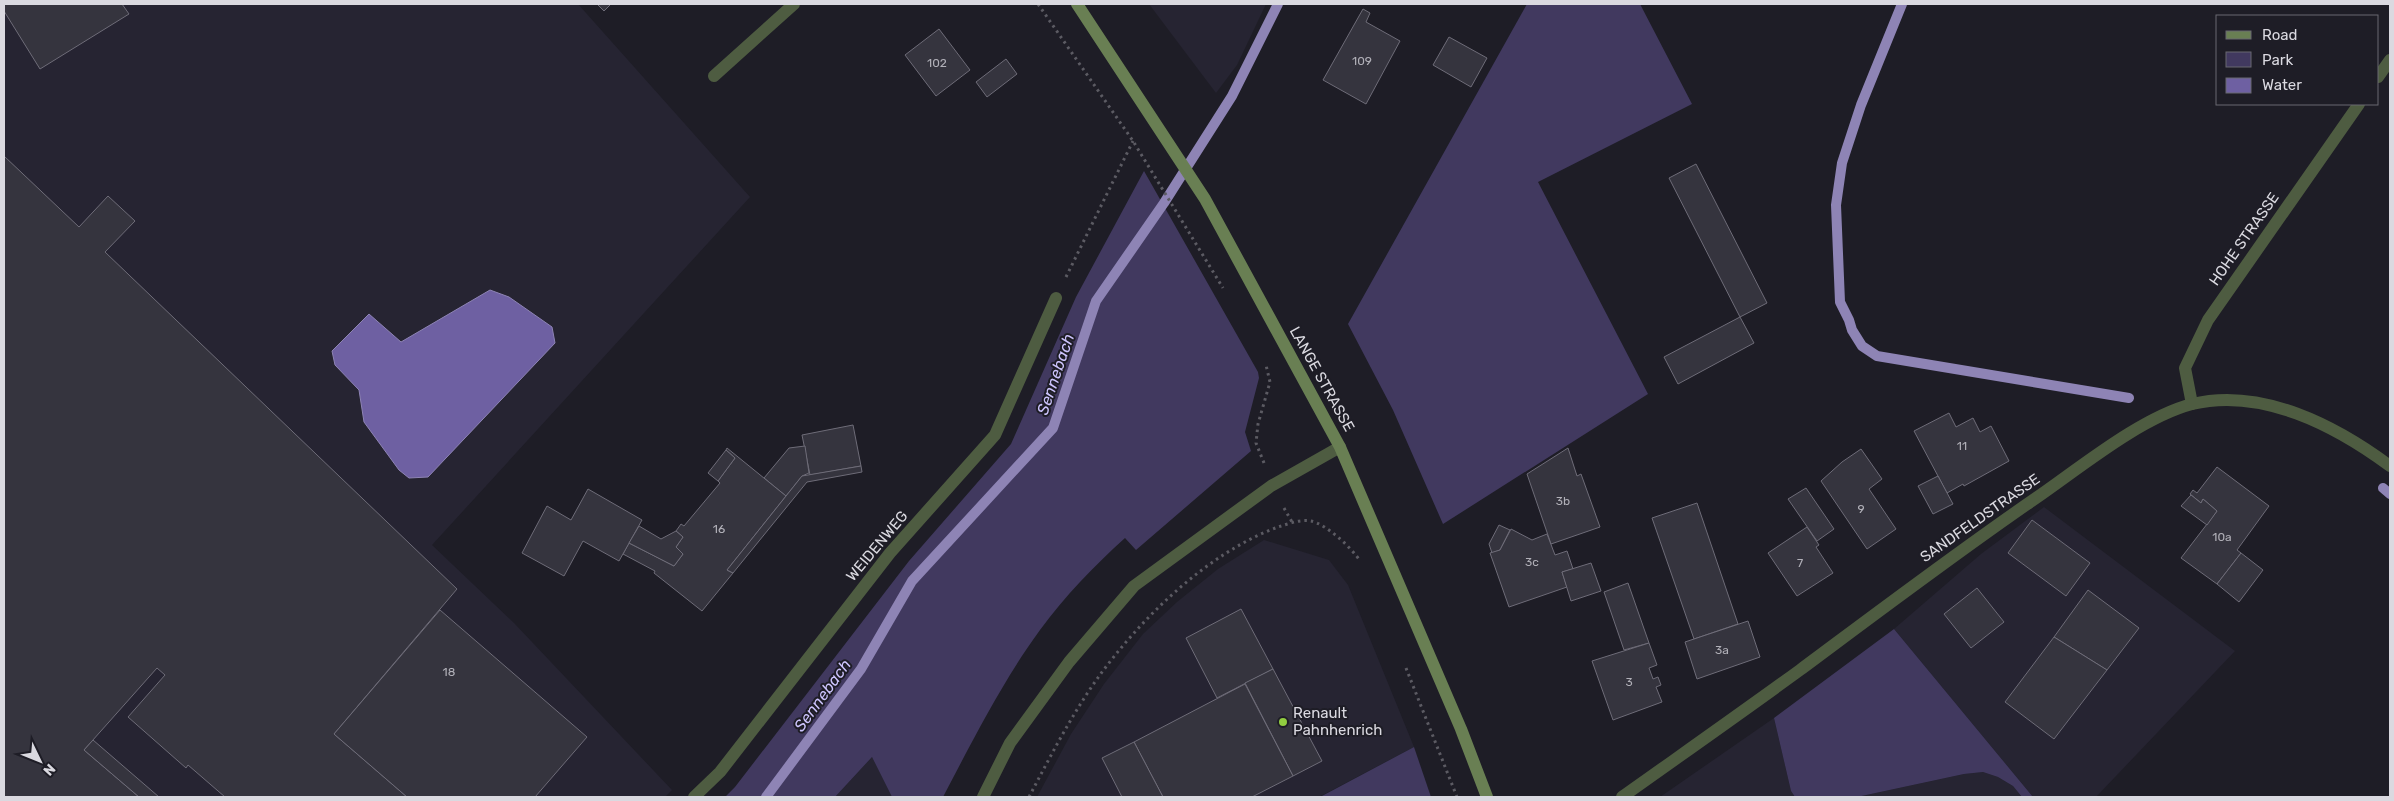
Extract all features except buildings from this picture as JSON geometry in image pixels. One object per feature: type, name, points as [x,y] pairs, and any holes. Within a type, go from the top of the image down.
[{"type":"main road","name":"LANGE STRASSE","points":[[1077,4],[1205,199],[1340,447],[1461,729],[1487,797]]},
{"type":"street","points":[[714,76],[794,4]]},
{"type":"street","points":[[2379,76],[2390,60]]},
{"type":"street","name":"HOHE STRASSE","points":[[2192,404],[2185,368],[2208,320],[2358,105]]},
{"type":"street","name":"WEIDENWEG","points":[[694,797],[720,772],[890,553],[995,435],[1056,298]]},
{"type":"street","name":"SANDFELDSTRASSE","points":[[1622,797],[1799,670],[1974,540],[2148,421],[2192,404],[2230,400],[2269,405],[2312,419],[2363,446],[2390,466]]},
{"type":"street","points":[[982,797],[1010,743],[1068,662],[1134,586],[1271,486],[1340,447]]},
{"type":"path","points":[[1038,4],[1133,141],[1226,292]]},
{"type":"path","points":[[1056,298],[1133,141],[1151,116]]},
{"type":"path","points":[[1264,357],[1270,382],[1258,424],[1256,443],[1271,486],[1292,522]]},
{"type":"path","points":[[1029,797],[1078,708],[1097,679],[1137,629],[1171,596],[1213,563],[1259,534],[1292,522],[1312,521],[1337,536],[1358,556],[1365,568]]},
{"type":"path","points":[[1403,662],[1457,797]]},
{"type":"shaded area","points":[[4,4],[578,4],[750,197],[432,545],[514,623],[672,790],[665,797],[4,797]]},
{"type":"shaded area","points":[[1149,4],[1266,4],[1237,65],[1216,93]]},
{"type":"shaded area","points":[[2044,507],[2235,651],[2096,797],[2033,797],[1894,629],[1981,554]]},
{"type":"shaded area","points":[[1264,540],[1329,560],[1348,585],[1414,747],[1319,797],[1037,797],[1071,734],[1104,684],[1143,634],[1177,602],[1218,569]]},
{"type":"shaded area","points":[[1774,718],[1791,791],[1795,797],[1660,797]]},
{"type":"shaded area","points":[[872,757],[892,797],[835,797]]},
{"type":"shaded area","points":[[1983,772],[1998,777],[2013,786],[2022,797],[1857,797],[1964,774]]},
{"type":"green space","points":[[1527,4],[1640,4],[1692,104],[1538,182],[1648,394],[1443,524],[1393,410],[1348,324]]},
{"type":"green space","points":[[1144,171],[1258,372],[1259,378],[1245,432],[1251,451],[1136,550],[1125,538],[1070,593],[1040,630],[1013,670],[988,712],[943,797],[892,797],[872,757],[835,797],[725,797],[735,787],[909,561],[1011,444],[1076,297]]},
{"type":"green space","points":[[1894,629],[2033,797],[2022,797],[2013,786],[1998,777],[1983,772],[1964,774],[1857,797],[1795,797],[1791,791],[1774,718]]},
{"type":"green space","points":[[1414,747],[1431,797],[1320,797]]},
{"type":"water","points":[[490,290],[509,297],[552,327],[555,343],[428,477],[409,478],[399,470],[364,422],[359,390],[335,365],[332,351],[369,314],[401,342]]},
{"type":"waterway","name":"Sennebach","points":[[766,797],[861,669],[912,581],[1053,428],[1096,301],[1164,203],[1232,96],[1278,4]]},
{"type":"waterway","points":[[1902,4],[1861,105],[1842,163],[1836,205],[1840,302],[1852,330],[1862,346],[1877,356],[2129,398]]},
{"type":"waterway","points":[[2383,488],[2390,494]]},
{"type":"place","name":"Renault Pahnhenrich","points":[[1283,722]]}]
